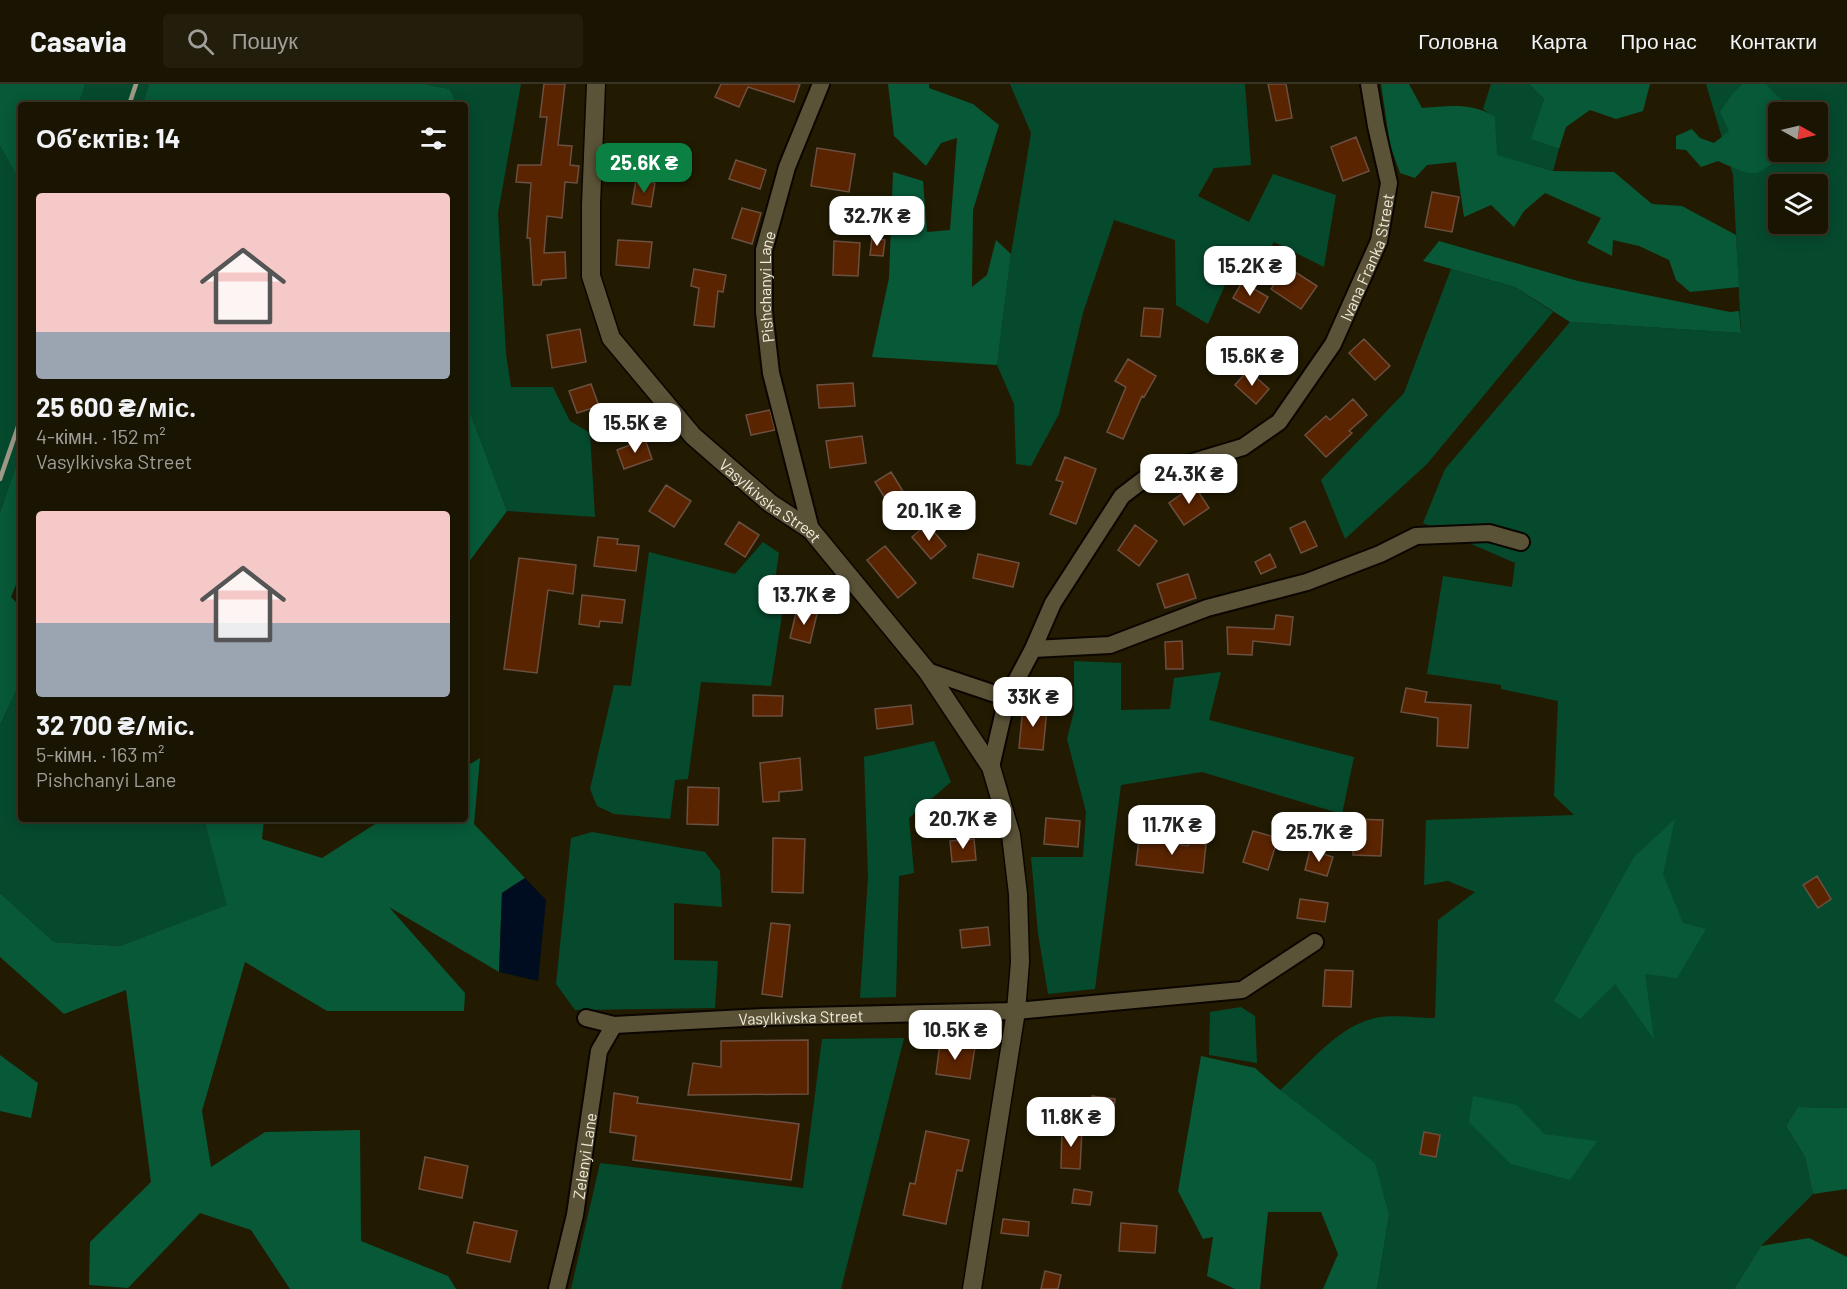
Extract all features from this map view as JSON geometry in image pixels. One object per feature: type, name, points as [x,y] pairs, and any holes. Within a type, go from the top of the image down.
[{"type":"street","name":"Vasylkivska Street","points":[[596,84],[591,204],[591,276],[611,338],[693,436],[770,503],[811,530],[927,671],[991,767],[1011,835],[1018,894],[1020,962],[1016,1011],[972,1289]]},
{"type":"street","name":"Pishchanyi Lane","points":[[811,530],[771,373],[764,312],[765,250],[787,167],[821,84]]},
{"type":"street","name":"Ivana Franka Street","points":[[991,767],[1007,699],[1033,649],[1053,603],[1122,496],[1143,480],[1173,468],[1243,447],[1279,422],[1333,344],[1379,241],[1389,183],[1376,126],[1370,84]]},
{"type":"street","points":[[1033,649],[1110,645],[1207,608],[1307,582],[1380,554],[1416,536],[1489,533],[1521,542]]},
{"type":"street","points":[[927,671],[1007,699]]},
{"type":"street","name":"Vasylkivska Street","points":[[586,1018],[614,1025],[763,1017],[1016,1011],[1242,990],[1315,942]]},
{"type":"street","name":"Zelenyi Lane","points":[[557,1289],[574,1215],[599,1051],[614,1025]]},
{"type":"green space","points":[[0,84],[149,84],[143,102],[18,102],[18,461],[0,512]]},
{"type":"green space","points":[[0,84],[85,84],[79,102],[18,102],[18,177],[0,145]]},
{"type":"green space","points":[[149,84],[424,84],[450,89],[456,102],[143,102]]},
{"type":"green space","points":[[424,84],[521,84],[498,213],[506,354],[511,387],[553,387],[570,421],[590,433],[595,517],[507,511],[468,407],[468,102],[456,102],[450,89]]},
{"type":"green space","points":[[888,84],[929,84],[929,88],[973,104],[999,125],[973,210],[972,287],[987,275],[996,240],[1011,254],[997,365],[872,357],[889,278],[893,172],[923,181],[927,232],[950,230],[957,138],[941,143],[926,166],[894,136]]},
{"type":"green space","points":[[1010,84],[1245,84],[1251,165],[1214,168],[1198,196],[1249,222],[1273,174],[1336,195],[1324,267],[1274,242],[1256,269],[1236,260],[1208,324],[1176,305],[1175,240],[1114,220],[1083,313],[1059,414],[1031,466],[1016,464],[1014,404],[997,365],[1011,254],[1031,133]]},
{"type":"green space","points":[[1381,84],[1409,84],[1422,108],[1469,107],[1495,117],[1497,155],[1553,171],[1614,172],[1652,204],[1682,206],[1736,235],[1739,287],[1690,292],[1676,280],[1669,260],[1639,246],[1613,240],[1612,256],[1587,243],[1601,218],[1545,193],[1524,211],[1514,227],[1491,205],[1464,217],[1456,162],[1427,165],[1415,178],[1400,173],[1390,145]]},
{"type":"green space","points":[[1491,84],[1529,84],[1544,99],[1532,139],[1559,149],[1553,171],[1496,155],[1495,118],[1483,109]]},
{"type":"green space","points":[[1529,84],[1650,84],[1643,111],[1616,119],[1590,110],[1566,127],[1559,149],[1531,139],[1544,99]]},
{"type":"green space","points":[[1706,84],[1847,84],[1847,1108],[1798,1107],[1786,1126],[1805,1157],[1813,1194],[1761,1246],[1734,1289],[1377,1289],[1389,1215],[1280,1090],[1335,1038],[1361,1023],[1388,1016],[1435,1018],[1438,920],[1475,892],[1448,881],[1424,885],[1426,820],[1574,815],[1554,796],[1558,701],[1501,689],[1501,685],[1427,674],[1443,576],[1512,587],[1515,563],[1423,523],[1445,469],[1570,322],[1741,333],[1733,175]]},
{"type":"green space","points":[[1743,84],[1766,84],[1785,102],[1768,102],[1768,162],[1773,162],[1754,173],[1747,173],[1718,161],[1701,167],[1686,150],[1676,149],[1676,136],[1692,129],[1700,138],[1714,143],[1729,131],[1720,112],[1734,92]]},
{"type":"green space","points":[[1439,241],[1578,281],[1730,312],[1739,311],[1741,333],[1570,322],[1515,287],[1423,261]]},
{"type":"green space","points":[[1451,269],[1515,287],[1553,312],[1427,464],[1345,539],[1321,480],[1404,393]]},
{"type":"green space","points":[[468,407],[507,511],[468,563]]},
{"type":"green space","points":[[18,461],[18,580],[11,597],[18,604],[18,688],[0,725],[0,512]]},
{"type":"green space","points":[[763,542],[779,553],[773,594],[784,602],[771,686],[701,682],[688,779],[675,780],[670,819],[614,814],[597,806],[590,789],[614,685],[631,686],[649,552],[735,574]]},
{"type":"green space","points":[[1074,661],[1121,663],[1121,710],[1170,709],[1174,678],[1221,672],[1209,720],[1354,757],[1342,814],[1202,772],[1121,785],[1095,989],[1048,994],[1038,933],[1031,857],[1083,857],[1086,812],[1067,739],[1074,711]]},
{"type":"green space","points":[[17,689],[18,822],[205,822],[228,905],[120,946],[54,942],[0,893],[0,725]]},
{"type":"green space","points":[[934,741],[951,782],[909,818],[914,873],[899,876],[896,997],[860,998],[868,877],[864,757]]},
{"type":"green space","points":[[480,758],[474,824],[525,878],[502,893],[499,972],[389,907],[465,993],[464,1011],[327,1011],[245,962],[202,1111],[211,1167],[265,1132],[360,1130],[361,1241],[448,1276],[456,1289],[290,1289],[251,1230],[200,1213],[128,1288],[89,1285],[90,1242],[151,1182],[126,990],[64,1014],[0,957],[0,893],[54,942],[120,946],[227,905],[205,822],[264,822],[262,839],[322,858],[378,822],[468,822],[468,765]]},
{"type":"green space","points":[[1675,819],[1663,874],[1683,923],[1706,929],[1677,978],[1645,974],[1654,1039],[1615,984],[1580,1019],[1554,1001],[1634,857]]},
{"type":"green space","points":[[592,832],[705,852],[720,871],[722,907],[674,903],[674,960],[718,961],[715,1008],[575,1010],[556,984],[571,838]]},
{"type":"green space","points":[[1241,1007],[1255,1016],[1257,1063],[1209,1055],[1210,1012]]},
{"type":"green space","points":[[904,1038],[841,1289],[571,1289],[600,1163],[803,1188],[822,1039]]},
{"type":"green space","points":[[0,1055],[38,1083],[31,1118],[0,1111]]},
{"type":"green space","points":[[1201,1056],[1255,1068],[1375,1163],[1389,1215],[1377,1289],[1323,1289],[1338,1254],[1321,1212],[1268,1212],[1260,1289],[1235,1289],[1207,1276],[1213,1237],[1203,1239],[1178,1191]]},
{"type":"green space","points":[[1473,1096],[1517,1105],[1544,1134],[1597,1141],[1570,1180],[1511,1164],[1469,1122]]},
{"type":"green space","points":[[1798,1107],[1847,1108],[1847,1189],[1813,1194],[1805,1157],[1786,1126]]},
{"type":"green space","points":[[1809,1238],[1847,1257],[1847,1289],[1734,1289],[1761,1246]]},
{"type":"water","points":[[525,878],[546,900],[538,981],[499,972],[502,893]]},
{"type":"building","points":[[544,84],[565,84],[558,145],[572,146],[570,165],[579,166],[577,183],[565,182],[562,218],[547,216],[544,253],[565,252],[566,278],[542,280],[541,285],[533,285],[530,238],[527,238],[531,183],[516,182],[518,165],[541,165],[547,117],[540,117]]},
{"type":"building","points":[[721,84],[800,84],[794,102],[748,87],[739,107],[715,97]]},
{"type":"building","points":[[1268,84],[1286,84],[1292,118],[1276,121]]},
{"type":"building","points":[[1356,137],[1369,171],[1343,181],[1331,147]]},
{"type":"building","points":[[817,148],[855,154],[849,192],[811,186]]},
{"type":"building","points":[[736,160],[766,170],[760,189],[729,179]]},
{"type":"building","points":[[636,180],[655,183],[651,207],[632,204]]},
{"type":"building","points":[[1432,192],[1459,197],[1452,232],[1425,227]]},
{"type":"building","points":[[742,208],[761,213],[752,244],[732,238]]},
{"type":"building","points":[[872,238],[885,240],[883,256],[870,255]]},
{"type":"building","points":[[618,240],[652,242],[649,268],[616,265]]},
{"type":"building","points":[[834,241],[860,243],[858,276],[833,275]]},
{"type":"building","points":[[1286,266],[1317,286],[1301,309],[1271,289]]},
{"type":"building","points":[[694,269],[726,275],[723,292],[718,291],[714,327],[694,325],[699,288],[691,286]]},
{"type":"building","points":[[1242,282],[1268,297],[1259,313],[1233,298]]},
{"type":"building","points":[[1144,308],[1163,309],[1160,337],[1141,336]]},
{"type":"building","points":[[580,329],[586,362],[552,368],[547,335]]},
{"type":"building","points":[[1364,339],[1390,366],[1375,380],[1349,353]]},
{"type":"building","points":[[1128,359],[1156,376],[1144,397],[1142,396],[1123,439],[1107,432],[1126,387],[1115,381]]},
{"type":"building","points":[[1248,370],[1269,389],[1256,404],[1235,385]]},
{"type":"building","points":[[853,383],[855,406],[819,408],[817,385]]},
{"type":"building","points":[[591,384],[599,406],[577,413],[569,391]]},
{"type":"building","points":[[1353,399],[1367,415],[1349,431],[1352,433],[1326,457],[1305,435],[1326,416],[1330,420]]},
{"type":"building","points":[[770,410],[775,430],[751,435],[746,415]]},
{"type":"building","points":[[862,436],[866,463],[830,468],[826,441]]},
{"type":"building","points":[[645,439],[652,459],[624,469],[617,450]]},
{"type":"building","points":[[1065,457],[1096,469],[1076,524],[1050,514],[1063,482],[1056,480]]},
{"type":"building","points":[[891,472],[906,496],[890,506],[875,482]]},
{"type":"building","points":[[666,485],[691,501],[674,527],[649,511]]},
{"type":"building","points":[[1194,485],[1209,508],[1184,525],[1169,503]]},
{"type":"building","points":[[1305,521],[1317,546],[1301,553],[1290,528]]},
{"type":"building","points":[[739,522],[759,535],[745,557],[725,544]]},
{"type":"building","points":[[927,524],[946,546],[931,559],[912,537]]},
{"type":"building","points":[[1135,525],[1157,541],[1139,566],[1118,550]]},
{"type":"building","points":[[598,537],[618,539],[617,544],[639,546],[636,571],[594,566]]},
{"type":"building","points":[[885,546],[916,583],[898,598],[867,560]]},
{"type":"building","points":[[978,554],[1019,563],[1013,587],[973,578]]},
{"type":"building","points":[[1270,554],[1276,567],[1261,574],[1255,562]]},
{"type":"building","points":[[519,558],[576,565],[573,594],[548,590],[537,673],[504,669]]},
{"type":"building","points":[[1188,574],[1196,598],[1165,608],[1157,584]]},
{"type":"building","points":[[582,595],[625,600],[622,623],[600,621],[599,627],[579,624]]},
{"type":"building","points":[[797,609],[817,614],[810,643],[790,638]]},
{"type":"building","points":[[1276,615],[1293,617],[1290,645],[1253,641],[1252,655],[1228,654],[1227,627],[1274,629]]},
{"type":"building","points":[[1182,641],[1183,669],[1166,669],[1165,642]]},
{"type":"building","points":[[1406,688],[1427,692],[1425,702],[1471,705],[1468,748],[1437,746],[1438,718],[1401,712]]},
{"type":"building","points":[[753,695],[783,696],[782,716],[753,716]]},
{"type":"building","points":[[911,705],[913,724],[877,729],[875,709]]},
{"type":"building","points":[[1023,706],[1047,709],[1043,750],[1019,748]]},
{"type":"building","points":[[800,758],[802,790],[779,792],[779,801],[763,802],[760,763]]},
{"type":"building","points":[[688,787],[719,788],[718,825],[687,824]]},
{"type":"building","points":[[1046,818],[1080,821],[1078,847],[1044,844]]},
{"type":"building","points":[[1355,819],[1383,820],[1381,856],[1353,855]]},
{"type":"building","points":[[1253,831],[1278,838],[1268,870],[1243,862]]},
{"type":"building","points":[[773,838],[805,839],[803,893],[772,892]]},
{"type":"building","points":[[974,839],[976,860],[952,862],[950,841]]},
{"type":"building","points":[[1139,839],[1188,846],[1189,842],[1206,844],[1203,873],[1136,865]]},
{"type":"building","points":[[1310,850],[1333,857],[1327,876],[1305,870]]},
{"type":"building","points":[[1817,876],[1831,899],[1818,908],[1803,885]]},
{"type":"building","points":[[1300,899],[1328,903],[1325,922],[1297,918]]},
{"type":"building","points":[[771,923],[790,925],[782,997],[762,994]]},
{"type":"building","points":[[988,927],[990,945],[962,948],[960,930]]},
{"type":"building","points":[[1325,970],[1353,971],[1351,1007],[1323,1006]]},
{"type":"building","points":[[808,1040],[808,1094],[688,1095],[693,1063],[721,1067],[721,1041]]},
{"type":"building","points":[[940,1043],[975,1047],[970,1079],[936,1074]]},
{"type":"building","points":[[614,1093],[638,1097],[637,1103],[799,1124],[791,1180],[633,1160],[636,1136],[610,1132]]},
{"type":"building","points":[[1092,1096],[1115,1099],[1112,1126],[1088,1122]]},
{"type":"building","points":[[1062,1128],[1082,1129],[1080,1169],[1061,1168]]},
{"type":"building","points":[[926,1131],[969,1140],[962,1171],[957,1170],[946,1224],[903,1215],[910,1183],[915,1184]]},
{"type":"building","points":[[1424,1132],[1440,1135],[1436,1157],[1420,1154]]},
{"type":"building","points":[[425,1157],[468,1166],[462,1198],[419,1189]]},
{"type":"building","points":[[1074,1189],[1092,1192],[1090,1205],[1072,1203]]},
{"type":"building","points":[[1003,1219],[1029,1222],[1028,1236],[1001,1233]]},
{"type":"building","points":[[474,1222],[517,1231],[510,1262],[467,1253]]},
{"type":"building","points":[[1121,1223],[1157,1226],[1155,1253],[1119,1251]]},
{"type":"building","points":[[1045,1271],[1061,1275],[1058,1289],[1041,1289]]},
{"type":"railway","points":[[130,102],[136,84]]},
{"type":"railway","points":[[0,479],[18,427]]}]
